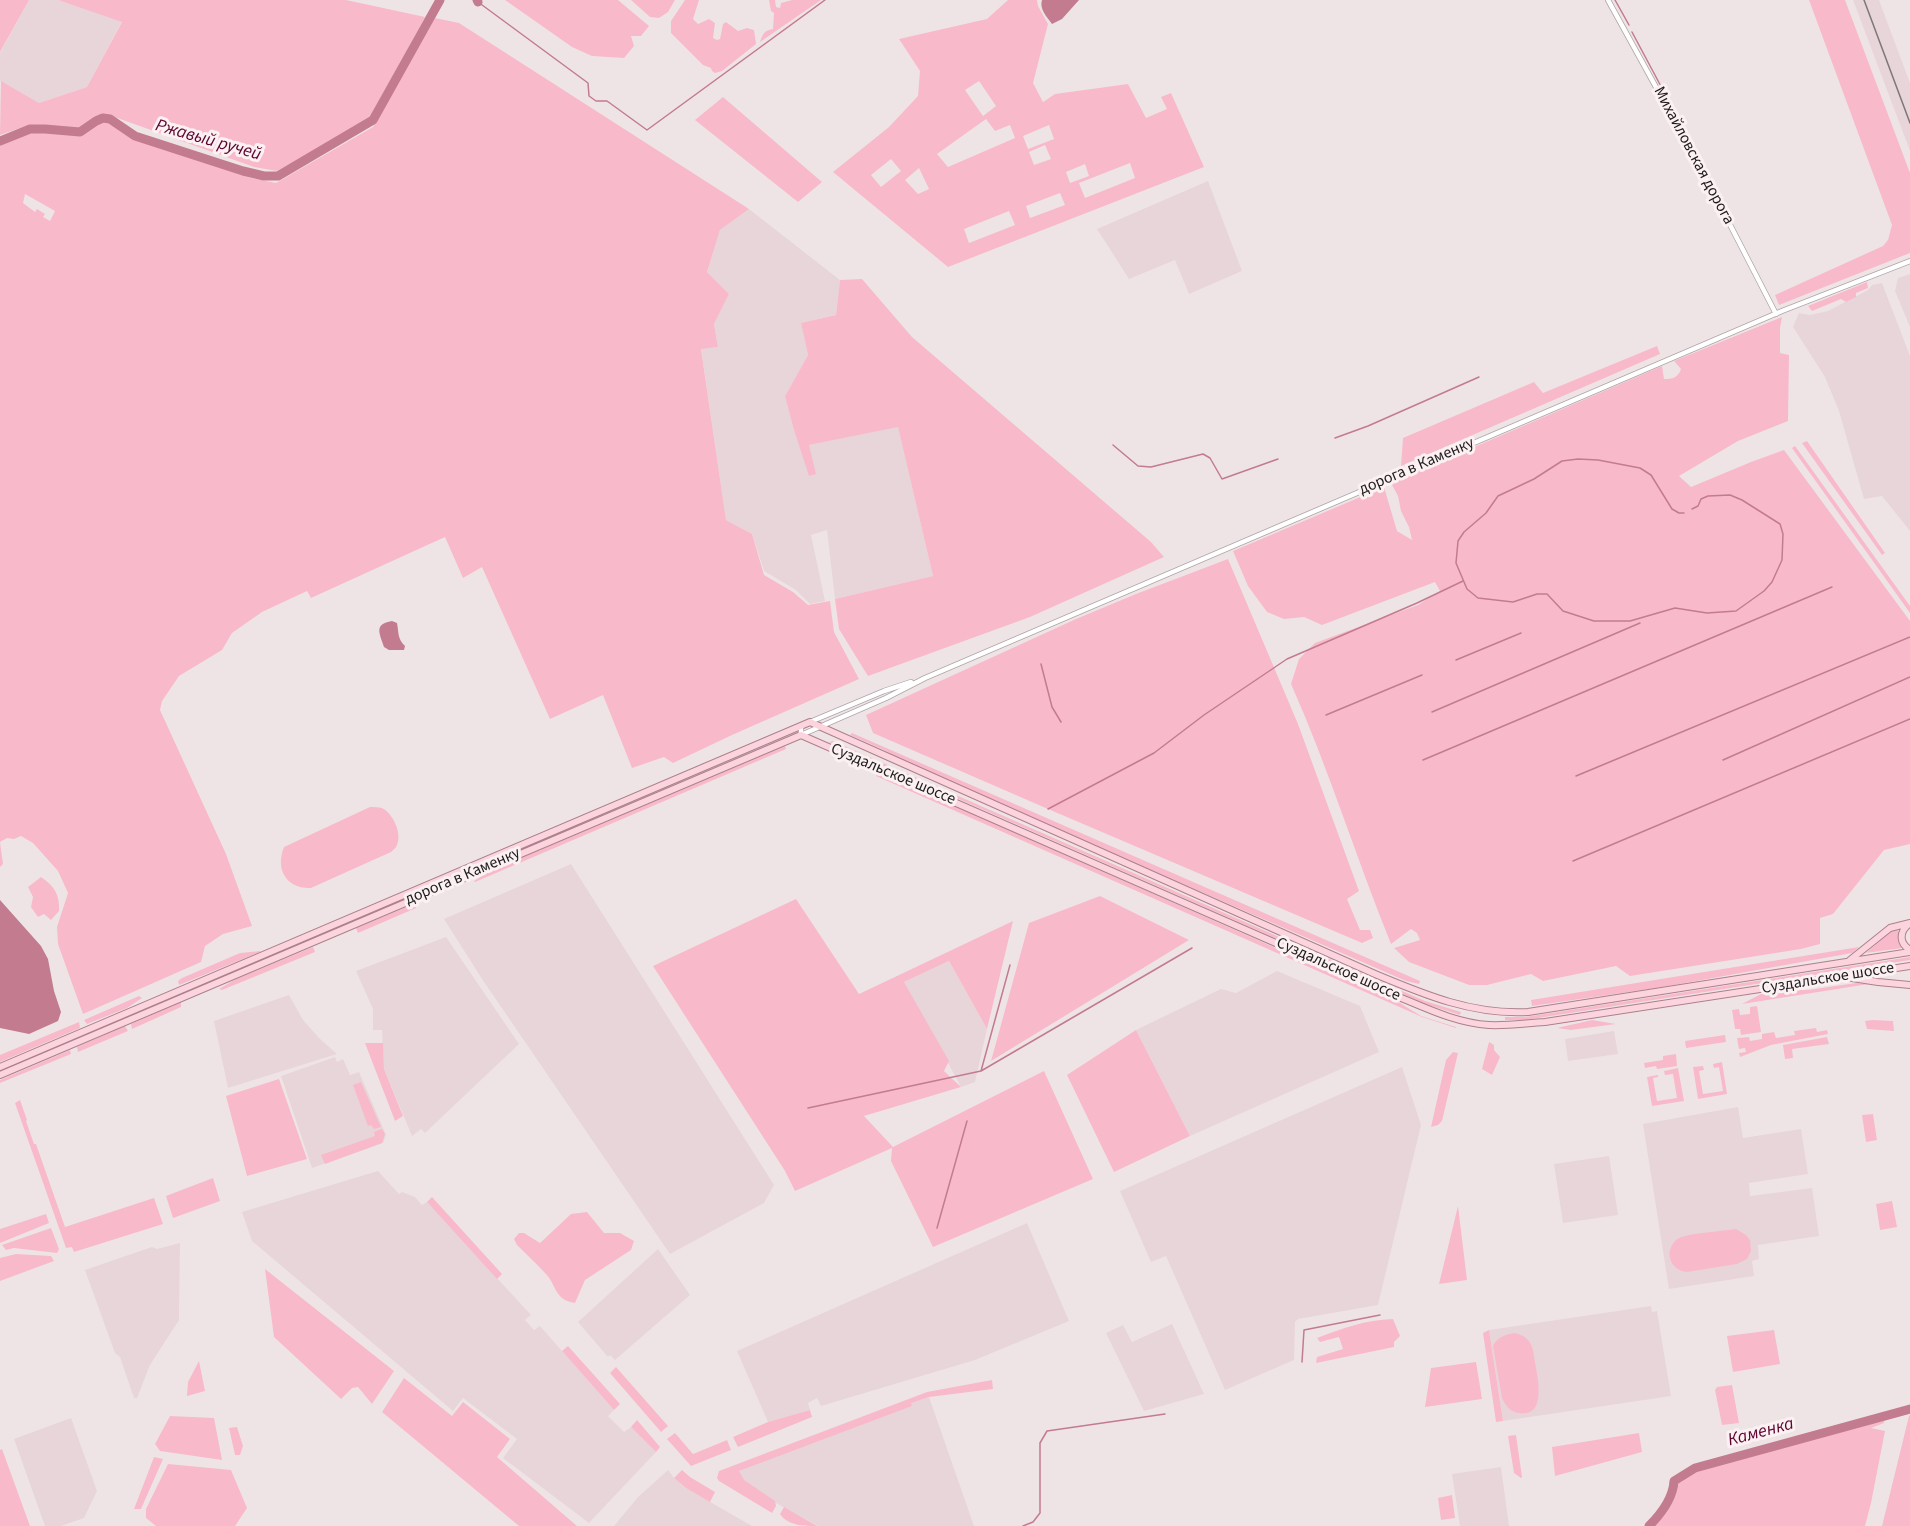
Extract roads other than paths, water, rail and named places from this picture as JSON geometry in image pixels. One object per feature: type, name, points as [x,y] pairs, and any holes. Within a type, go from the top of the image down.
[{"type":"main road","name":"дорога в Каменку","points":[[0,1066],[810,722]]},
{"type":"main road","name":"Суздальское шоссе","points":[[810,722],[1383,977],[1464,1007],[1497,1012],[1528,1012],[1910,951]]},
{"type":"main road","name":"дорога в Каменку","points":[[0,1075],[801,735]]},
{"type":"main road","name":"Суздальское шоссе","points":[[801,735],[1399,997],[1461,1020],[1487,1024],[1545,1022],[1910,966]]},
{"type":"main road","points":[[1847,962],[1890,928],[1910,923]]},
{"type":"main road","points":[[1910,923],[1902,930],[1900,936],[1910,951]]},
{"type":"main road","points":[[1845,977],[1910,985]]},
{"type":"street","name":"Михайловская дорога","points":[[1608,0],[1706,178],[1776,314]]},
{"type":"street","name":"дорога в Каменку","points":[[801,735],[886,698],[925,678],[1776,314],[1910,261]]},
{"type":"street","name":"дорога в Каменку","points":[[810,722],[884,691],[925,678]]},
{"type":"street","points":[[801,727],[801,735]]},
{"type":"waterway","name":"Ржавый ручей","points":[[0,141],[30,129],[80,132],[103,118],[110,119],[135,136],[243,171],[264,176],[278,176],[373,120],[440,0]]},
{"type":"waterway","points":[[478,2],[588,83],[589,96],[596,101],[607,101],[647,130],[825,0]]},
{"type":"waterway","points":[[1615,0],[1629,25]]},
{"type":"waterway","points":[[1632,32],[1664,92]]},
{"type":"waterway","points":[[1335,438],[1368,426],[1479,377]]},
{"type":"waterway","points":[[1113,445],[1138,466],[1151,467],[1203,454],[1210,458],[1222,479],[1278,459]]},
{"type":"waterway","points":[[1684,513],[1672,509],[1651,475],[1640,468],[1598,460],[1562,461],[1534,479],[1498,496],[1486,513],[1464,532],[1458,541],[1456,563],[1467,589],[1478,598],[1513,602],[1537,594],[1547,594],[1563,611],[1594,621],[1630,621],[1675,608],[1707,613],[1736,611],[1764,591],[1772,582],[1782,560],[1783,534],[1780,524],[1730,495],[1708,496],[1701,499],[1698,506],[1692,509]]},
{"type":"waterway","points":[[1048,809],[1154,753],[1204,715],[1287,659],[1463,581]]},
{"type":"waterway","points":[[1423,760],[1832,587]]},
{"type":"waterway","points":[[1432,712],[1640,623]]},
{"type":"waterway","points":[[1456,660],[1521,633]]},
{"type":"waterway","points":[[1576,776],[1910,637]]},
{"type":"waterway","points":[[1041,664],[1052,707],[1061,722]]},
{"type":"waterway","points":[[1326,715],[1422,675]]},
{"type":"waterway","points":[[1723,760],[1910,677]]},
{"type":"waterway","points":[[1573,861],[1910,719]]},
{"type":"waterway","points":[[808,1108],[981,1071],[1192,948]]},
{"type":"waterway","points":[[981,1071],[1010,965]]},
{"type":"waterway","points":[[937,1228],[967,1121]]},
{"type":"waterway","points":[[1302,1362],[1304,1330],[1380,1315]]},
{"type":"waterway","name":"Каменка","points":[[1649,1526],[1669,1500],[1674,1481],[1695,1468],[1910,1409]]},
{"type":"waterway","points":[[1023,1526],[1033,1522],[1040,1513],[1040,1443],[1047,1431],[1165,1414]]},
{"type":"railway","points":[[1864,0],[1910,123]]}]
